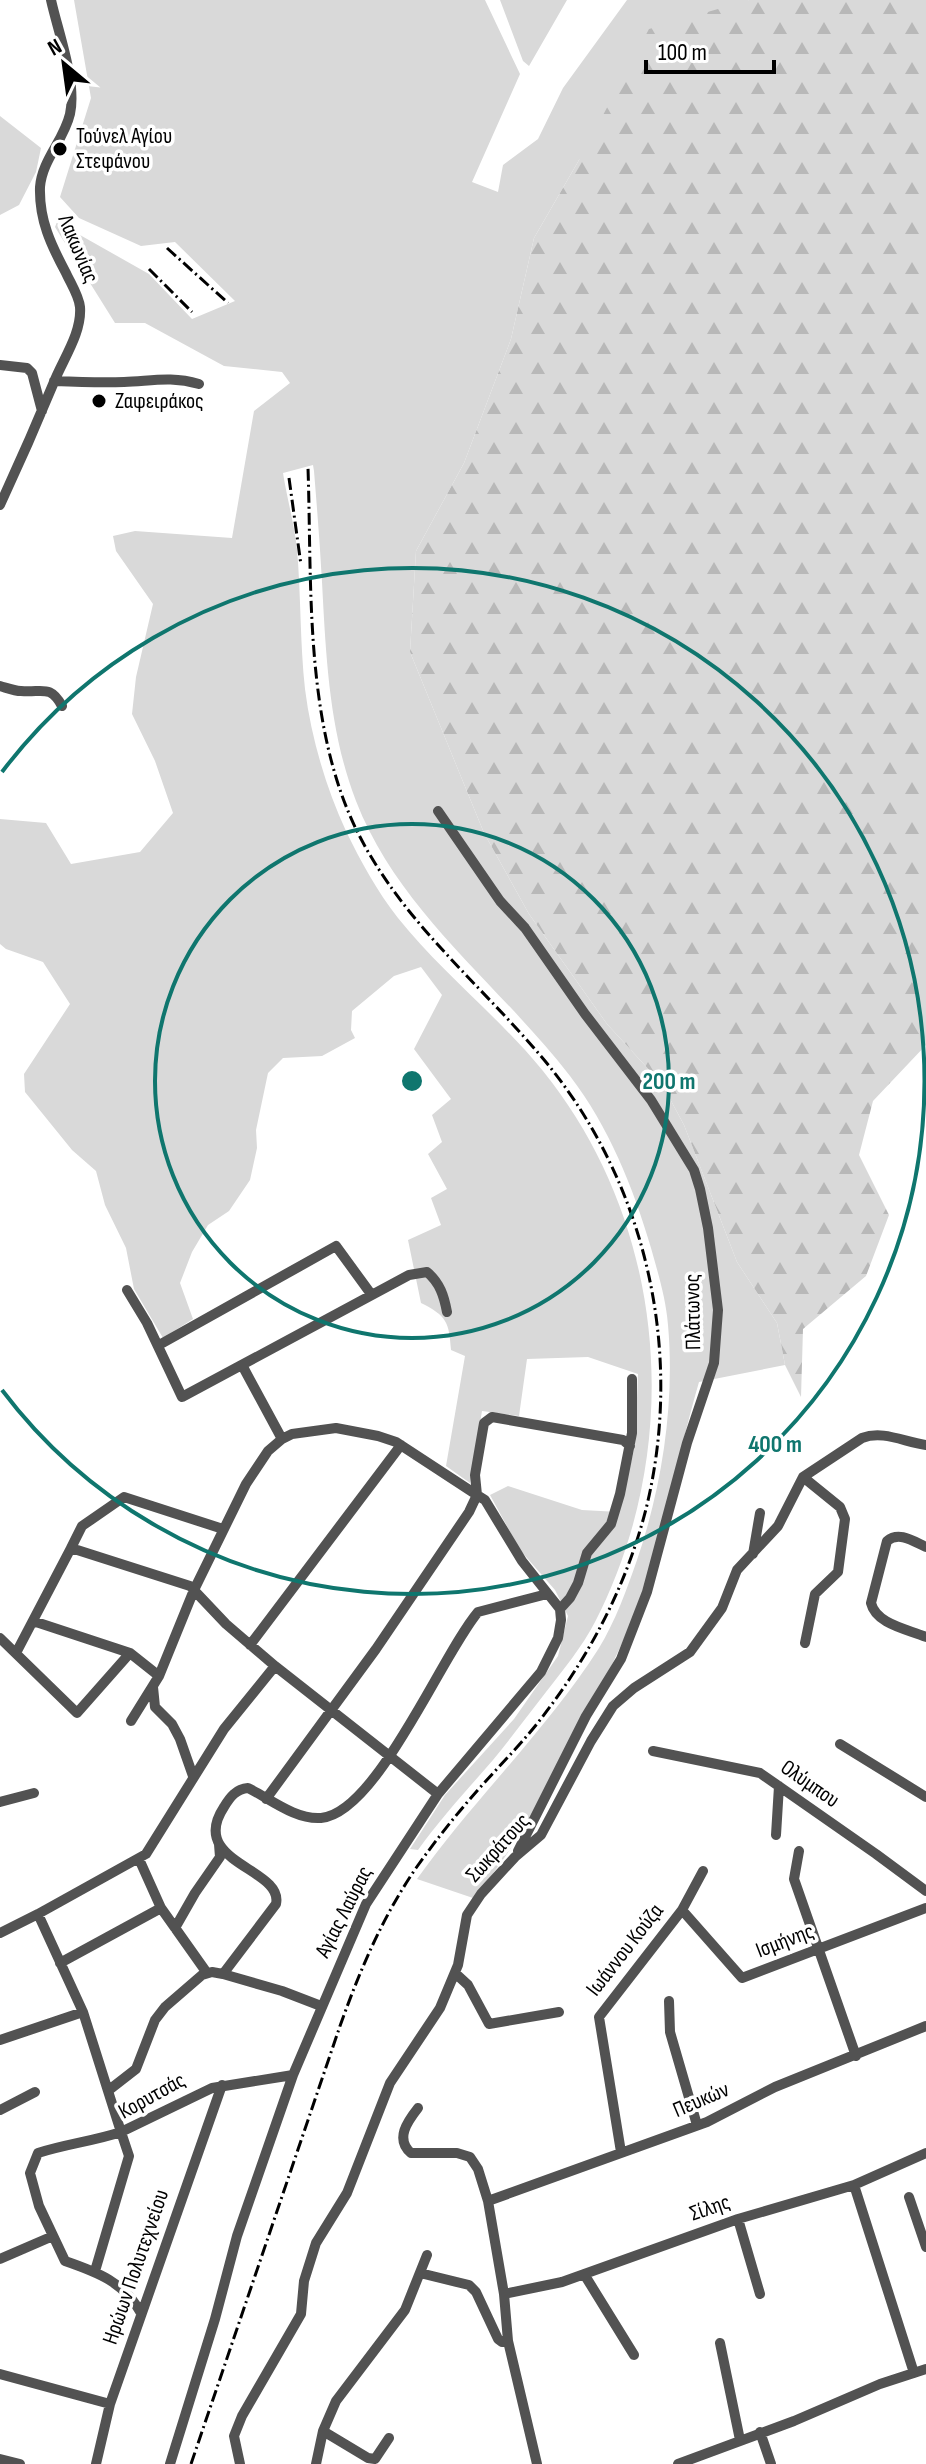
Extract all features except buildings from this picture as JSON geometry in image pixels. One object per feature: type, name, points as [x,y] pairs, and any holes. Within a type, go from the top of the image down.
[{"type":"street","name":"Λακωνίας","points":[[0,505],[78,325],[80,307],[48,238],[40,208],[40,182],[70,113],[68,73],[51,0]]},
{"type":"street","points":[[0,365],[27,368],[32,373],[42,413]]},
{"type":"street","points":[[54,381],[101,383],[167,378],[199,384]]},
{"type":"street","points":[[0,686],[18,691],[49,691],[56,695],[62,706]]},
{"type":"street","name":"Πλάτωνος","points":[[438,811],[500,901],[525,928],[585,1014],[651,1100],[694,1170],[708,1228],[718,1310],[714,1363],[687,1443],[647,1592],[621,1659],[586,1716],[515,1857]]},
{"type":"street","points":[[159,1345],[336,1246],[371,1294]]},
{"type":"street","points":[[127,1290],[159,1345],[182,1397],[409,1275],[427,1272],[435,1279],[447,1312]]},
{"type":"street","points":[[242,1365],[282,1439]]},
{"type":"street","name":"Αγίας Λαύρας","points":[[170,2464],[237,2236],[293,2075],[321,2006],[366,1904],[438,1794],[541,1672],[558,1638],[560,1609],[578,1583],[587,1553],[611,1524],[630,1446],[632,1379]]},
{"type":"street","points":[[266,1799],[461,1526],[477,1495],[475,1475],[486,1419],[492,1417],[623,1440],[630,1446]]},
{"type":"street","points":[[131,1721],[159,1676],[194,1590],[261,1460],[282,1439],[292,1434],[336,1428],[378,1436],[401,1445],[485,1500],[510,1542],[560,1609]]},
{"type":"street","name":"Σωκράτους","points":[[240,2464],[234,2436],[242,2416],[301,2314],[304,2281],[316,2243],[347,2193],[390,2083],[440,2008],[455,1973],[467,1915],[481,1894],[515,1857],[541,1835],[613,1706],[634,1688],[690,1652],[722,1608],[737,1570],[778,1526],[803,1477],[870,1435],[884,1435],[926,1445]]},
{"type":"street","points":[[250,1645],[401,1445]]},
{"type":"street","points":[[803,1477],[840,1507],[845,1519],[838,1572],[815,1594],[805,1643]]},
{"type":"street","points":[[16,1653],[82,1526],[124,1497],[223,1529]]},
{"type":"street","points":[[753,1554],[760,1513]]},
{"type":"street","points":[[926,1547],[900,1535],[887,1541],[871,1603],[873,1613],[881,1619],[926,1637]]},
{"type":"street","points":[[71,1548],[186,1583],[226,1624],[275,1666],[438,1794]]},
{"type":"street","points":[[175,1928],[220,1857],[216,1822],[235,1793],[248,1788],[294,1812],[318,1819],[337,1815],[365,1790],[390,1755],[478,1612],[547,1594]]},
{"type":"street","points":[[33,1621],[130,1653],[159,1676]]},
{"type":"street","points":[[0,1638],[77,1713],[130,1653]]},
{"type":"street","points":[[0,1933],[142,1856],[224,1729],[275,1666]]},
{"type":"street","points":[[153,1687],[155,1707],[172,1724],[193,1776]]},
{"type":"street","points":[[840,1744],[926,1797]]},
{"type":"street","name":"Ολύμπου","points":[[653,1751],[760,1773],[926,1891]]},
{"type":"street","points":[[776,1835],[779,1786]]},
{"type":"street","points":[[0,1802],[34,1793]]},
{"type":"street","points":[[219,1842],[229,1856],[273,1888],[277,1899],[223,1974]]},
{"type":"street","points":[[799,1851],[794,1879],[856,2056]]},
{"type":"street","points":[[142,1856],[161,1908],[207,1973]]},
{"type":"street","name":"Ιωάννου Κούζα","points":[[621,2152],[599,2017],[682,1910],[703,1871]]},
{"type":"street","points":[[60,1963],[161,1908]]},
{"type":"street","name":"Ισμήνης","points":[[682,1910],[742,1978],[926,1908]]},
{"type":"street","points":[[38,1914],[83,2012],[121,2132],[38,2153],[30,2173],[39,2206],[65,2261],[95,2271],[130,2294],[141,2313]]},
{"type":"street","points":[[109,2090],[136,2069],[159,2014],[207,1973],[223,1974],[282,1991],[321,2006]]},
{"type":"street","points":[[455,1973],[468,1985],[489,2024],[559,2012]]},
{"type":"street","points":[[669,2001],[670,2032],[697,2125]]},
{"type":"street","points":[[0,2040],[83,2012]]},
{"type":"street","name":"Πευκών","points":[[488,2201],[697,2125],[775,2087],[926,2026]]},
{"type":"street","name":"Κορυτσάς","points":[[95,2271],[129,2156],[121,2132],[191,2096],[222,2085],[293,2075]]},
{"type":"street","name":"Ηρώων Πολυτεχνείου","points":[[96,2464],[110,2404],[222,2085]]},
{"type":"street","points":[[0,2110],[35,2092]]},
{"type":"street","points":[[418,2108],[403,2136],[402,2143],[406,2149],[411,2153],[457,2153],[470,2157],[478,2169],[488,2201],[504,2294],[508,2341],[537,2464]]},
{"type":"street","name":"Σίλης","points":[[504,2294],[562,2282],[738,2219],[854,2185],[926,2153]]},
{"type":"street","points":[[854,2185],[914,2373]]},
{"type":"street","points":[[909,2197],[926,2247]]},
{"type":"street","points":[[738,2219],[760,2294]]},
{"type":"street","points":[[0,2259],[53,2236]]},
{"type":"street","points":[[316,2464],[323,2431],[336,2401],[405,2310],[427,2255]]},
{"type":"street","points":[[420,2273],[469,2285],[476,2292],[498,2339],[508,2341]]},
{"type":"street","points":[[584,2274],[634,2355]]},
{"type":"street","points":[[720,2343],[740,2440]]},
{"type":"street","points":[[678,2464],[794,2421],[880,2384],[926,2369]]},
{"type":"street","points":[[0,2374],[110,2404]]},
{"type":"street","points":[[323,2431],[368,2458],[375,2459],[389,2438]]},
{"type":"street","points":[[760,2432],[771,2464]]},
{"type":"street","points":[[0,2459],[20,2464]]},
{"type":"green space","points":[[74,0],[485,0],[520,74],[472,182],[498,192],[503,165],[538,139],[563,88],[627,0],[749,0],[579,160],[534,238],[511,339],[464,463],[416,551],[410,652],[484,833],[529,914],[607,1024],[662,1084],[684,1125],[737,1262],[777,1323],[785,1365],[699,1382],[652,1563],[628,1629],[601,1687],[538,1804],[515,1843],[473,1898],[417,1879],[556,1708],[599,1648],[620,1605],[646,1532],[660,1474],[670,1384],[664,1296],[636,1203],[597,1116],[542,1042],[424,913],[375,841],[356,801],[340,748],[330,693],[313,465],[283,473],[297,549],[305,689],[320,762],[339,815],[370,876],[398,918],[433,958],[526,1051],[585,1132],[617,1198],[638,1267],[650,1339],[651,1412],[642,1484],[624,1554],[595,1622],[572,1658],[493,1760],[418,1850],[410,1849],[445,1795],[514,1719],[558,1656],[568,1616],[555,1590],[520,1550],[490,1495],[508,1486],[582,1510],[619,1512],[635,1446],[638,1374],[588,1357],[527,1359],[519,1416],[482,1411],[470,1483],[446,1466],[465,1356],[451,1350],[447,1326],[441,1316],[421,1303],[408,1240],[441,1225],[431,1198],[447,1189],[428,1154],[442,1142],[432,1115],[451,1099],[414,1049],[442,995],[421,967],[394,976],[352,1011],[351,1030],[355,1038],[322,1056],[283,1058],[268,1073],[250,1180],[229,1211],[208,1225],[192,1252],[180,1283],[193,1319],[163,1338],[134,1289],[126,1248],[105,1205],[96,1171],[72,1150],[25,1092],[24,1074],[70,1004],[43,962],[0,944],[0,819],[46,823],[71,864],[140,852],[173,813],[155,761],[132,714],[136,677],[153,604],[116,551],[113,536],[135,531],[232,538],[254,411],[290,383],[282,372],[224,366],[145,323],[115,323],[55,227],[57,222],[149,274],[192,319],[235,301],[175,242],[141,246],[79,218],[60,197],[91,98]]},
{"type":"green space","points":[[500,0],[567,0],[529,66],[523,61]]},
{"type":"green space","points":[[749,0],[926,0],[926,1045],[873,1101],[859,1155],[889,1215],[866,1276],[803,1329],[801,1397],[785,1365],[777,1323],[737,1262],[684,1125],[662,1084],[607,1024],[529,914],[484,833],[410,652],[416,551],[464,463],[511,339],[534,238],[649,29]]},
{"type":"green space","points":[[0,116],[41,148],[36,172],[19,205],[0,215]]},
{"type":"railway","points":[[167,248],[228,303]]},
{"type":"railway","points":[[149,269],[192,312]]},
{"type":"railway","points":[[191,2464],[340,2026],[382,1925],[436,1841],[558,1696],[590,1646],[617,1593],[646,1509],[657,1449],[661,1389],[658,1329],[647,1269],[630,1211],[607,1156],[577,1104],[540,1055],[441,949],[395,893],[357,831],[340,789],[319,700],[314,653],[308,468]]},
{"type":"railway","points":[[289,478],[301,565]]},
{"type":"place","name":"Τούνελ Αγίου Στεφάνου","points":[[60,149]]},
{"type":"place","name":"Ζαφειράκος","points":[[99,401]]}]
